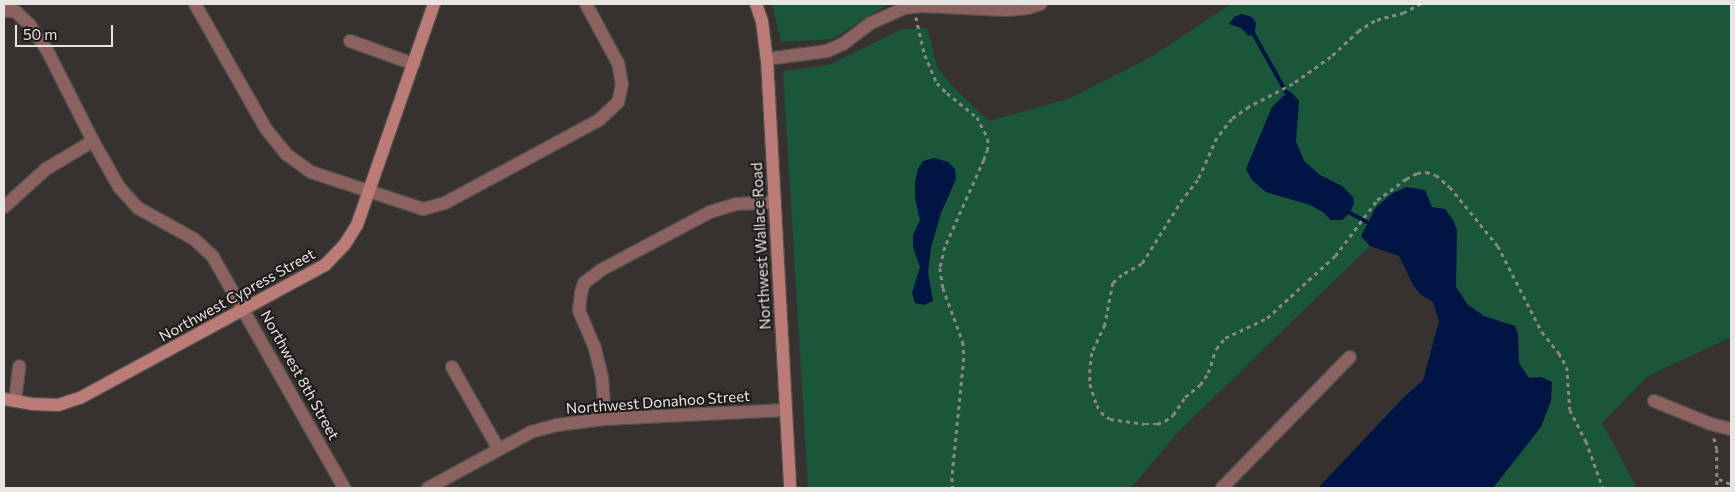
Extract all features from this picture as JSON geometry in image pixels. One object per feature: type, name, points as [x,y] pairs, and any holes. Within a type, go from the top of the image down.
[{"type":"street","points":[[196,4],[266,129],[286,154],[311,172],[423,209],[445,203],[610,112],[618,102],[622,84],[618,63],[586,4]]},
{"type":"street","name":"Northwest Cypress Street","points":[[19,366],[9,400],[58,405],[80,398],[325,265],[345,244],[357,224],[434,4]]},
{"type":"street","name":"Northwest Wallace Road","points":[[756,4],[762,21],[768,59],[790,488]]},
{"type":"street","points":[[768,59],[827,52],[886,15],[914,7],[1006,10],[1028,8],[1040,4]]},
{"type":"street","name":"Northwest 8th Street","points":[[4,11],[15,12],[30,25],[47,50],[93,142],[119,187],[138,208],[194,239],[213,257],[245,310],[344,488]]},
{"type":"street","points":[[350,41],[414,64]]},
{"type":"street","points":[[4,207],[46,169],[93,142]]},
{"type":"street","points":[[605,419],[602,377],[594,346],[579,310],[584,283],[601,270],[710,212],[737,204],[775,202]]},
{"type":"street","points":[[1222,488],[1350,356]]},
{"type":"street","points":[[452,367],[498,448]]},
{"type":"street","points":[[1654,401],[1711,424],[1731,429]]},
{"type":"street","name":"Northwest Donahoo Street","points":[[428,488],[498,448],[531,432],[557,425],[605,419],[786,410]]},
{"type":"path","points":[[1421,4],[1404,13],[1375,21],[1359,31],[1331,57],[1293,84],[1249,106],[1232,119],[1217,138],[1198,180],[1182,199],[1142,264],[1113,283],[1105,324],[1092,353],[1090,384],[1101,412],[1110,419],[1157,424],[1173,415],[1185,397],[1200,385],[1208,374],[1216,349],[1225,338],[1267,318],[1320,272],[1335,256],[1377,200],[1417,174],[1426,172],[1436,175],[1450,187],[1498,246],[1542,332],[1559,353],[1567,367],[1570,410],[1586,441],[1603,488]]},
{"type":"path","points":[[914,7],[925,55],[937,83],[947,94],[977,117],[988,138],[988,149],[984,160],[945,247],[940,268],[943,288],[963,342],[964,358],[952,478],[953,488]]},
{"type":"path","points":[[1711,424],[1718,449],[1717,488]]},
{"type":"path","points":[[1718,479],[1731,484]]},
{"type":"green space","points":[[772,4],[888,4],[832,39],[781,42]]},
{"type":"green space","points":[[1231,4],[1731,4],[1731,337],[1648,376],[1602,423],[1637,488],[1318,488],[1404,397],[1423,380],[1439,321],[1433,302],[1421,295],[1413,285],[1399,256],[1370,246],[1180,430],[1131,488],[808,488],[783,71],[829,65],[902,29],[927,28],[937,67],[953,87],[989,121],[1068,99],[1151,57]]},
{"type":"water","points":[[1242,14],[1252,17],[1256,23],[1255,32],[1249,36],[1241,28],[1229,24],[1234,17]]},
{"type":"water","points":[[1291,92],[1299,101],[1296,141],[1304,161],[1320,175],[1342,186],[1353,197],[1354,203],[1350,213],[1342,220],[1331,220],[1323,212],[1310,205],[1266,192],[1252,180],[1246,169],[1272,107],[1283,96]]},
{"type":"water","points":[[934,158],[948,162],[955,169],[956,179],[941,213],[931,248],[928,272],[933,301],[924,305],[915,303],[912,293],[920,267],[913,247],[913,235],[920,220],[915,198],[915,183],[918,169],[923,161]]},
{"type":"water","points":[[1407,187],[1425,190],[1432,207],[1445,209],[1453,220],[1457,230],[1456,287],[1468,305],[1484,316],[1515,326],[1518,334],[1519,363],[1529,378],[1541,377],[1552,382],[1551,401],[1541,427],[1493,488],[1318,488],[1404,397],[1423,380],[1439,321],[1433,302],[1421,295],[1413,285],[1399,256],[1370,246],[1361,236],[1376,207],[1393,193]]},
{"type":"waterway","points":[[1253,33],[1290,99],[1289,93]]},
{"type":"waterway","points":[[1350,213],[1367,222]]}]
